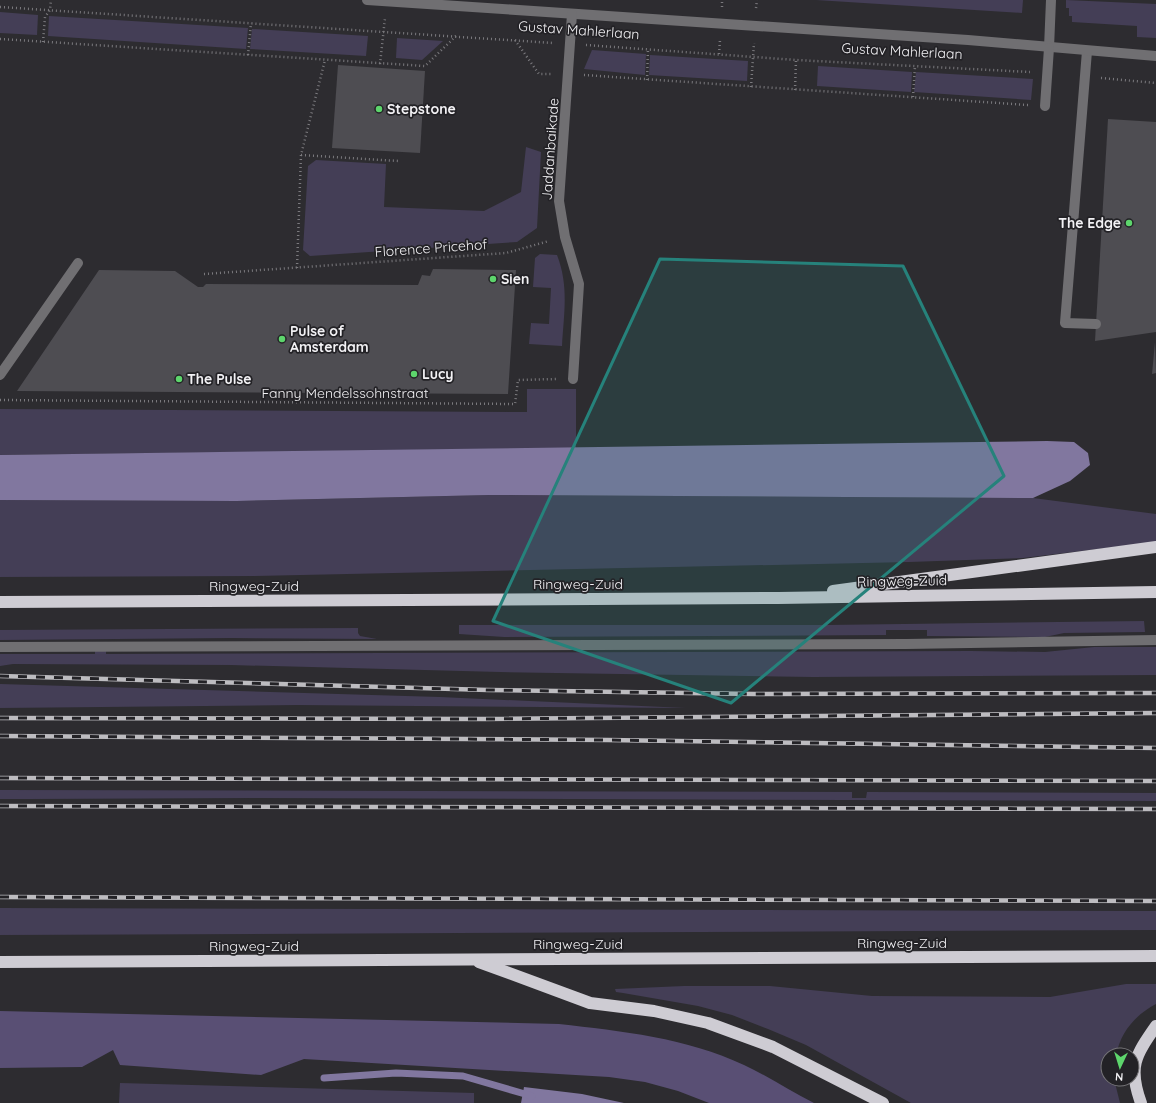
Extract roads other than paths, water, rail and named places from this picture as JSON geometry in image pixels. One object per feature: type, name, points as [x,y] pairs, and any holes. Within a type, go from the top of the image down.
[{"type":"highway","points":[[778,598],[1156,547]]},
{"type":"highway","name":"Ringweg-Zuid","points":[[0,602],[778,598],[1156,592]]},
{"type":"highway","name":"Ringweg-Zuid","points":[[0,962],[1156,956]]},
{"type":"highway","points":[[471,959],[590,1004],[654,1012],[708,1023],[773,1047],[883,1103]]},
{"type":"highway","points":[[1141,1103],[1136,1090],[1134,1064],[1144,1043],[1156,1026]]},
{"type":"street","name":"Gustav Mahlerlaan","points":[[367,0],[968,40],[1156,56]]},
{"type":"street","points":[[1045,106],[1050,0]]},
{"type":"street","name":"Jaddanbaikade","points":[[572,14],[559,201],[565,237],[579,284],[573,379]]},
{"type":"street","points":[[1086,51],[1065,323],[1096,324]]},
{"type":"street","points":[[0,375],[78,263]]},
{"type":"street","points":[[0,647],[820,645],[1156,640]]},
{"type":"waterway","points":[[324,1078],[396,1073],[463,1076],[532,1096]]},
{"type":"railway","points":[[0,676],[488,690],[754,694],[1156,693]]},
{"type":"railway","points":[[0,718],[486,719],[1156,713]]},
{"type":"railway","points":[[0,736],[607,740],[1156,748]]},
{"type":"railway","points":[[0,778],[1156,781]]},
{"type":"railway","points":[[0,806],[1156,809]]},
{"type":"railway","points":[[0,897],[1156,901]]},
{"type":"place","name":"Stepstone","points":[[379,109]]},
{"type":"place","name":"The Edge","points":[[1129,223]]},
{"type":"place","name":"Sien","points":[[493,279]]},
{"type":"place","name":"Pulse of Amsterdam","points":[[282,339]]},
{"type":"place","name":"Lucy","points":[[414,374]]},
{"type":"place","name":"The Pulse","points":[[179,379]]}]
